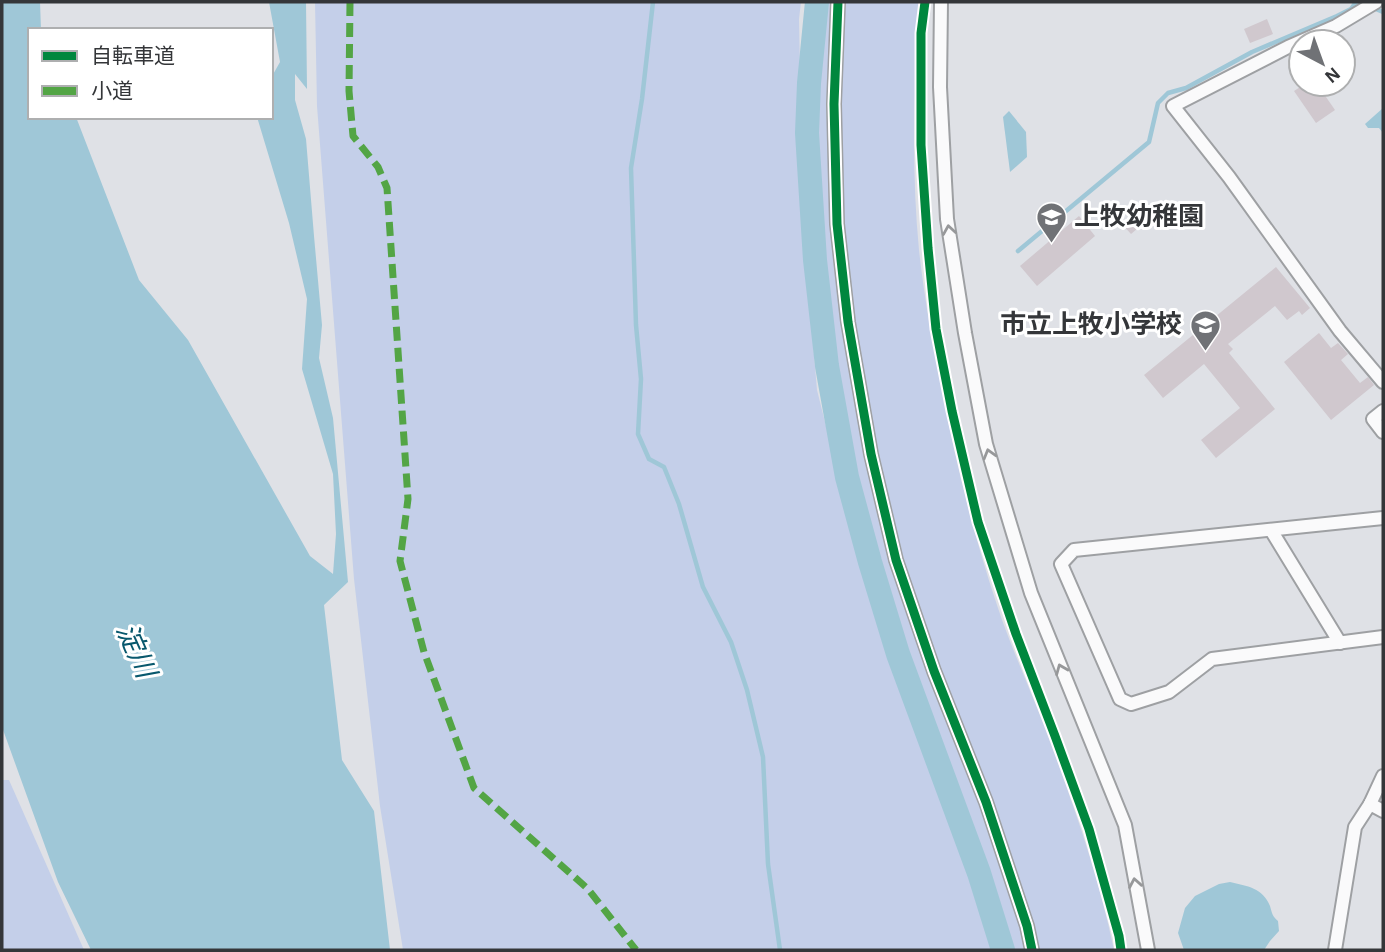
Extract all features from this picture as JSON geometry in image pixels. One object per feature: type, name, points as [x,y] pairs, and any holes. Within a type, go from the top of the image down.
[{"type":"street","points":[[838,2],[834,104],[836,224],[848,323],[872,454],[896,560],[934,671],[986,802],[1027,926],[1032,950]]},
{"type":"street","points":[[941,2],[940,86],[947,219],[986,444],[1031,593],[1125,825],[1148,950]]},
{"type":"street","points":[[1376,2],[1336,26],[1288,47],[1172,106],[1229,177],[1340,331],[1383,382]]},
{"type":"street","points":[[1383,411],[1373,419],[1383,432]]},
{"type":"street","points":[[1383,519],[1074,550],[1061,564],[1120,699],[1131,704],[1169,692],[1212,659],[1383,636]]},
{"type":"street","points":[[1271,530],[1340,643]]},
{"type":"street","points":[[1335,950],[1355,827],[1383,776]]},
{"type":"street","points":[[1370,804],[1383,811]]},
{"type":"shaded area","points":[[315,2],[801,2],[799,19],[803,225],[817,390],[851,526],[905,696],[977,893],[993,950],[403,950],[380,806],[354,579],[317,106]]},
{"type":"shaded area","points":[[821,2],[835,2],[829,93],[850,360],[863,451],[888,548],[994,838],[1027,950],[1009,950],[1002,920],[947,767],[902,654],[870,552],[851,477],[831,367],[818,258],[812,147],[812,85]]},
{"type":"shaded area","points":[[846,2],[920,2],[914,126],[915,188],[926,301],[946,413],[988,578],[1074,807],[1100,892],[1114,950],[1039,950],[1007,844],[937,665],[911,589],[883,481],[856,352],[845,241],[839,130],[841,38]]},
{"type":"shaded area","points":[[2,780],[9,780],[84,950],[2,950]]},
{"type":"water","name":"淀川","points":[[2,2],[40,2],[41,28],[28,28],[28,119],[77,119],[139,280],[188,340],[310,556],[333,574],[336,534],[333,474],[302,369],[307,299],[289,223],[258,119],[273,119],[273,74],[280,62],[269,2],[306,2],[307,89],[295,74],[295,100],[306,139],[322,325],[319,358],[333,418],[348,582],[324,605],[342,760],[374,811],[390,950],[91,950],[58,882],[2,727]]},
{"type":"water","points":[[1383,108],[1383,133],[1379,128],[1368,128],[1365,124]]},
{"type":"water","points":[[1009,111],[1026,132],[1027,157],[1010,172],[1003,117]]},
{"type":"water","points":[[1230,882],[1254,889],[1263,895],[1278,921],[1279,931],[1264,950],[1184,950],[1178,933],[1185,908],[1195,896],[1219,884]]},
{"type":"building","points":[[1267,19],[1273,34],[1250,43],[1244,29]]},
{"type":"building","points":[[1299,98],[1327,98],[1335,110],[1316,123]]},
{"type":"building","points":[[1139,209],[1160,209],[1131,234],[1122,224]]},
{"type":"building","points":[[1079,216],[1095,236],[1037,286],[1020,266]]},
{"type":"building","points":[[1276,267],[1310,308],[1302,315],[1299,311],[1287,320],[1275,306],[1228,344],[1233,349],[1229,353],[1275,409],[1216,458],[1201,440],[1240,408],[1204,364],[1163,398],[1144,375]]},
{"type":"building","points":[[1319,333],[1331,348],[1338,343],[1348,354],[1341,360],[1360,383],[1368,377],[1374,385],[1331,420],[1284,362]]},
{"type":"waterway","points":[[653,2],[631,168],[636,325],[641,379],[638,434],[649,459],[664,467],[679,504],[703,587],[731,642],[747,690],[763,757],[768,864],[780,950]]},
{"type":"waterway","points":[[817,2],[807,133],[815,260],[827,366],[847,477],[898,654],[979,873],[1003,950]]},
{"type":"waterway","points":[[1018,251],[1149,142],[1158,103],[1168,93],[1186,88],[1252,52],[1337,16],[1351,9],[1356,2]]},
{"type":"waterway","points":[[1359,2],[1383,12]]},
{"type":"marked path","points":[[350,2],[349,91],[353,136],[378,167],[387,188],[408,499],[400,561],[424,652],[474,788],[588,889],[636,950]]},
{"type":"cycle path","points":[[838,2],[834,104],[837,224],[848,322],[871,454],[896,560],[934,671],[986,802],[1027,926],[1032,950]]},
{"type":"cycle path","points":[[925,2],[921,33],[921,145],[936,329],[952,411],[978,522],[1016,634],[1089,829],[1121,950]]},
{"type":"place","name":"上牧幼稚園","points":[[1051,244]]},
{"type":"place","name":"市立上牧小学校","points":[[1205,352]]}]
